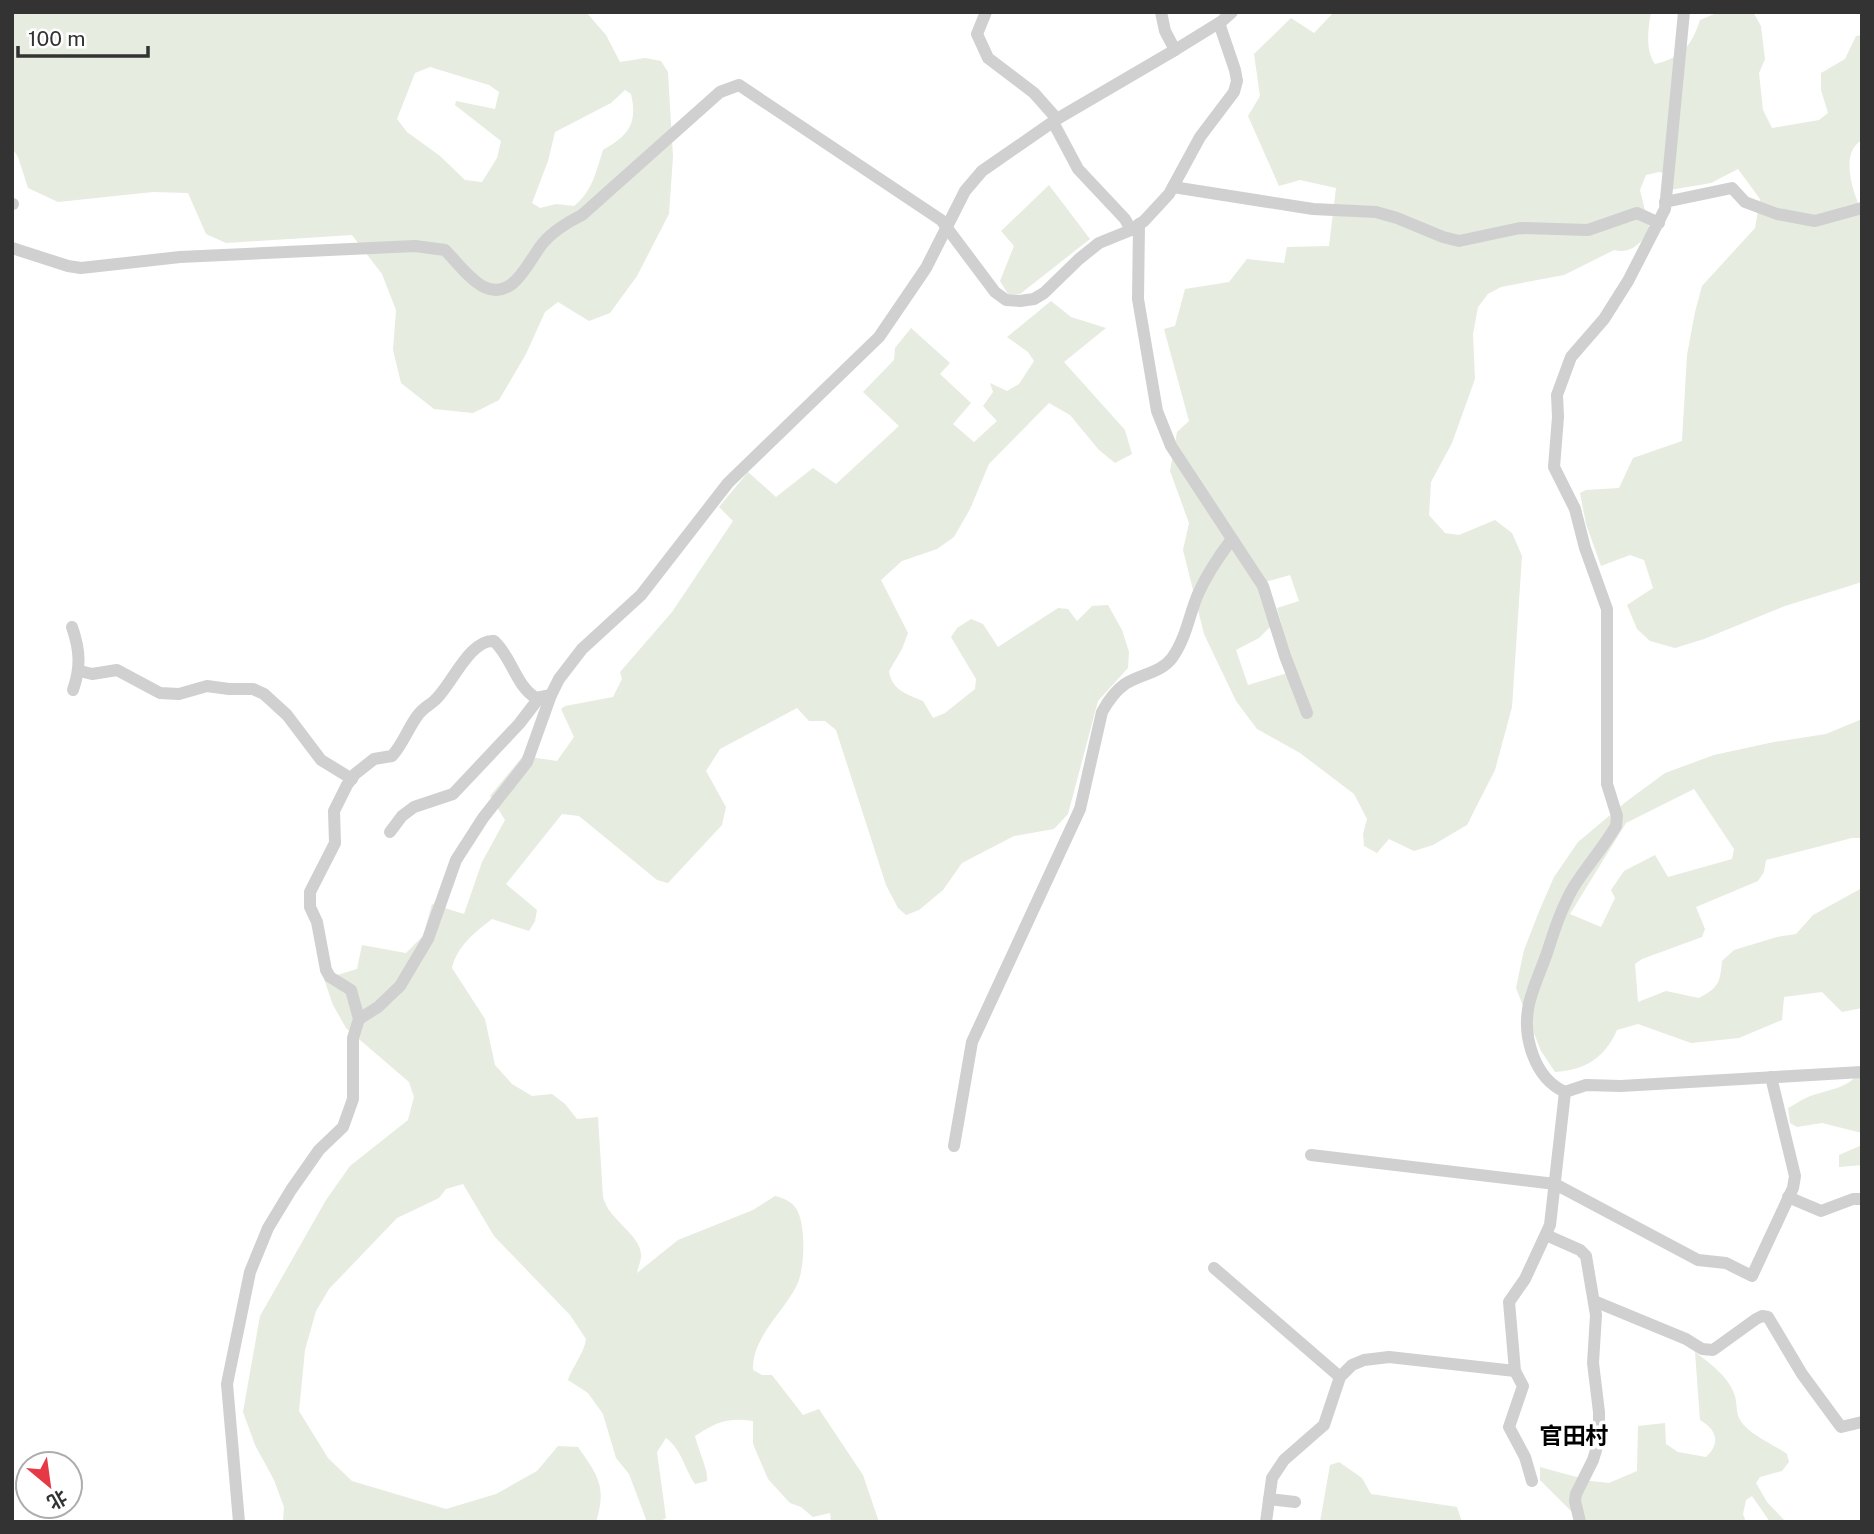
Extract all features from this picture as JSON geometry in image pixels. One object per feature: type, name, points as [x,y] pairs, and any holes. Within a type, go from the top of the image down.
[{"type":"street","points":[[986,12],[977,34],[988,58],[1034,93],[1055,120],[1078,169],[1135,227],[1138,299],[1157,411],[1171,446],[1264,586],[1289,667],[1307,713]]},
{"type":"street","points":[[1161,12],[1175,50]]},
{"type":"street","points":[[390,832],[402,816],[414,807],[453,794],[545,697],[582,649],[641,595],[728,483],[880,337],[926,268],[965,191],[982,170],[1055,120],[1175,50],[1232,12]]},
{"type":"street","points":[[1684,12],[1665,202],[1659,223],[1629,281],[1604,319],[1571,357],[1557,395],[1558,417],[1553,467],[1575,509],[1607,609],[1607,783],[1617,816],[1616,826],[1573,888],[1558,919],[1529,1005],[1529,1037],[1532,1054],[1544,1077],[1553,1087],[1565,1092],[1586,1085],[1621,1086],[1862,1072]]},
{"type":"street","points":[[12,248],[81,268],[180,257],[427,247],[445,250],[481,286],[503,290],[524,271],[544,242],[564,224],[582,215],[720,92],[739,85],[941,220],[995,292],[1006,300],[1034,299],[1099,243],[1135,227],[1169,194],[1200,137],[1234,92],[1237,81],[1235,70],[1219,23]]},
{"type":"street","points":[[1173,187],[1314,209],[1376,212],[1459,241],[1520,228],[1588,230],[1637,213],[1659,223]]},
{"type":"street","points":[[1665,202],[1732,188],[1745,202],[1777,214],[1815,220],[1862,208]]},
{"type":"street","points":[[954,1146],[972,1042],[1080,808],[1101,712],[1109,699],[1125,684],[1165,666],[1172,658],[1182,640],[1198,593],[1232,539]]},
{"type":"street","points":[[72,627],[78,646],[80,671],[73,690]]},
{"type":"street","points":[[239,1522],[227,1384],[242,1300],[268,1228],[319,1150],[343,1127],[353,1099],[353,1038],[359,1019],[351,990],[330,977],[326,970],[317,922],[309,900],[310,892],[335,843],[334,811],[352,779],[374,759],[392,757],[424,707],[435,701],[472,652],[483,642],[494,642],[500,648],[529,694],[545,697]]},
{"type":"street","points":[[80,671],[92,674],[117,670],[160,693],[179,694],[207,686],[253,689],[264,694],[287,715],[321,760],[352,779]]},
{"type":"street","points":[[359,1019],[378,1007],[400,986],[428,939],[456,860],[483,818],[527,762],[545,697]]},
{"type":"street","points":[[1311,1154],[1555,1184],[1698,1260],[1726,1263],[1752,1276],[1795,1176],[1771,1077]]},
{"type":"street","points":[[1532,1481],[1525,1457],[1509,1427],[1523,1386],[1515,1371],[1509,1302],[1525,1279],[1550,1225],[1565,1092]]},
{"type":"street","points":[[1788,1197],[1821,1211],[1853,1199],[1861,1199]]},
{"type":"street","points":[[1546,1235],[1580,1250],[1587,1256],[1596,1315],[1593,1363],[1600,1412],[1599,1440],[1593,1460],[1576,1494],[1580,1522]]},
{"type":"street","points":[[1214,1268],[1340,1377]]},
{"type":"street","points":[[1594,1301],[1686,1339],[1702,1349],[1713,1350],[1756,1319],[1768,1317],[1802,1374],[1841,1427],[1862,1422]]},
{"type":"street","points":[[1266,1522],[1272,1478],[1284,1460],[1324,1425],[1340,1377],[1352,1365],[1364,1360],[1388,1357],[1515,1371]]},
{"type":"street","points":[[1269,1499],[1295,1502]]},
{"type":"shaded area","points":[[12,12],[586,12],[606,35],[620,62],[645,58],[661,61],[668,72],[673,157],[669,214],[637,276],[610,313],[589,321],[558,302],[545,312],[526,354],[499,400],[473,413],[434,409],[401,383],[393,350],[396,310],[382,274],[352,235],[226,243],[206,234],[188,193],[153,192],[58,202],[28,188],[18,157],[12,148]],"holes":[[[430,67],[489,85],[499,92],[495,109],[456,101],[455,105],[501,141],[497,158],[482,182],[465,180],[440,156],[407,132],[397,119],[415,73]],[[625,90],[631,94],[632,121],[625,134],[603,150],[593,181],[585,194],[574,206],[556,204],[540,208],[532,203],[548,161],[555,132],[611,103]]]},
{"type":"shaded area","points":[[1334,12],[1651,12],[1649,46],[1655,64],[1672,58],[1685,49],[1700,20],[1719,12],[1753,12],[1761,26],[1765,59],[1759,73],[1763,110],[1772,128],[1819,120],[1828,113],[1821,90],[1821,73],[1845,59],[1856,36],[1862,35],[1862,140],[1851,154],[1850,174],[1862,212],[1862,582],[1785,606],[1675,648],[1650,641],[1637,629],[1627,605],[1653,588],[1644,560],[1630,555],[1601,566],[1586,524],[1580,493],[1586,490],[1619,488],[1633,458],[1682,441],[1687,355],[1702,286],[1755,228],[1760,199],[1738,169],[1711,183],[1670,190],[1673,175],[1659,172],[1646,175],[1640,190],[1650,231],[1635,247],[1626,251],[1614,250],[1564,275],[1501,287],[1488,294],[1478,307],[1473,334],[1475,379],[1452,443],[1431,482],[1429,515],[1445,533],[1459,535],[1495,520],[1512,533],[1522,556],[1512,707],[1495,770],[1467,825],[1433,845],[1414,851],[1389,839],[1377,853],[1364,846],[1363,834],[1367,819],[1354,794],[1300,753],[1257,729],[1236,701],[1204,634],[1183,550],[1189,523],[1170,471],[1177,432],[1189,421],[1164,329],[1175,326],[1185,289],[1229,282],[1247,259],[1284,263],[1287,247],[1329,246],[1336,188],[1300,180],[1279,186],[1248,116],[1260,96],[1254,54],[1291,18],[1314,33]],"holes":[[[1290,575],[1299,601],[1277,608],[1294,671],[1248,685],[1236,650],[1259,638],[1271,626],[1258,584]]]},
{"type":"shaded area","points":[[1049,185],[1090,239],[1020,294],[1008,294],[1000,281],[1014,246],[1001,231]]},
{"type":"shaded area","points":[[1051,301],[1071,317],[1106,328],[1064,362],[1125,430],[1132,454],[1115,463],[1099,450],[1070,415],[1049,403],[989,464],[970,509],[954,537],[937,549],[902,561],[881,580],[908,633],[889,671],[893,683],[923,701],[933,718],[945,713],[975,689],[976,679],[951,637],[957,628],[971,619],[983,624],[998,647],[1058,608],[1068,609],[1077,621],[1092,606],[1108,605],[1122,630],[1129,652],[1128,668],[1098,701],[1068,814],[1054,829],[1014,836],[962,863],[943,890],[919,910],[906,915],[898,908],[886,885],[836,730],[825,721],[809,721],[797,708],[720,749],[706,771],[726,807],[722,825],[668,883],[657,880],[579,816],[562,814],[506,884],[537,910],[529,931],[492,919],[462,946],[452,968],[485,1019],[495,1065],[512,1084],[532,1096],[552,1094],[565,1104],[577,1119],[598,1117],[603,1197],[606,1206],[640,1248],[641,1258],[637,1273],[678,1240],[753,1210],[775,1196],[787,1200],[795,1207],[800,1217],[803,1236],[800,1278],[757,1347],[753,1370],[762,1375],[772,1375],[803,1415],[819,1409],[863,1475],[879,1522],[831,1522],[830,1513],[813,1517],[801,1507],[790,1503],[768,1479],[753,1444],[753,1421],[729,1420],[709,1427],[695,1436],[707,1481],[695,1484],[679,1454],[666,1438],[657,1452],[666,1518],[659,1522],[647,1522],[629,1474],[616,1458],[603,1414],[588,1393],[568,1380],[586,1339],[570,1315],[494,1236],[463,1184],[446,1189],[439,1198],[397,1218],[329,1289],[316,1311],[305,1350],[299,1411],[328,1458],[352,1481],[446,1509],[496,1494],[537,1471],[558,1446],[578,1447],[599,1482],[601,1499],[596,1522],[283,1522],[284,1507],[243,1412],[260,1316],[326,1200],[350,1166],[408,1120],[414,1097],[409,1082],[346,1028],[333,1005],[324,979],[357,969],[362,945],[406,953],[423,936],[432,904],[464,914],[482,862],[505,820],[490,796],[523,756],[557,761],[574,737],[561,709],[613,697],[622,679],[620,672],[672,612],[733,521],[719,507],[748,472],[776,497],[813,468],[836,484],[899,426],[863,392],[894,360],[895,348],[911,328],[950,363],[940,374],[971,403],[953,424],[974,442],[997,421],[983,406],[993,392],[990,383],[1007,391],[1019,384],[1034,361],[1028,352],[1007,337]]},
{"type":"shaded area","points":[[1862,719],[1862,838],[1852,838],[1766,860],[1764,872],[1758,881],[1696,907],[1705,929],[1702,937],[1635,964],[1638,1002],[1666,991],[1699,998],[1717,984],[1722,961],[1734,950],[1796,934],[1813,915],[1862,888],[1862,1008],[1842,1012],[1822,992],[1784,997],[1782,1020],[1739,1038],[1691,1043],[1638,1024],[1617,1030],[1606,1048],[1593,1061],[1576,1069],[1555,1072],[1541,1051],[1516,988],[1524,950],[1540,909],[1554,877],[1578,842],[1665,773],[1714,755],[1826,734]],"holes":[[[1694,789],[1734,849],[1732,859],[1668,877],[1655,855],[1624,871],[1611,890],[1615,898],[1601,927],[1570,914],[1626,823]]]},
{"type":"shaded area","points":[[1862,1068],[1862,1133],[1822,1123],[1797,1127],[1790,1123],[1788,1108],[1808,1097],[1845,1084]]},
{"type":"shaded area","points":[[1862,1145],[1862,1165],[1839,1167],[1839,1155]]},
{"type":"shaded area","points":[[1695,1352],[1719,1371],[1732,1389],[1738,1416],[1743,1424],[1787,1454],[1789,1462],[1782,1471],[1760,1477],[1756,1483],[1767,1502],[1786,1522],[1770,1522],[1752,1496],[1746,1500],[1743,1514],[1746,1522],[1582,1522],[1540,1480],[1540,1467],[1591,1481],[1609,1483],[1637,1471],[1638,1426],[1665,1423],[1666,1444],[1678,1452],[1706,1457],[1711,1452],[1715,1437],[1710,1428],[1700,1420]]},
{"type":"shaded area","points":[[1339,1462],[1362,1478],[1371,1494],[1457,1507],[1462,1522],[1320,1522],[1330,1465]]},
{"type":"district","name":"官田村","points":[[1574,1435]]}]
